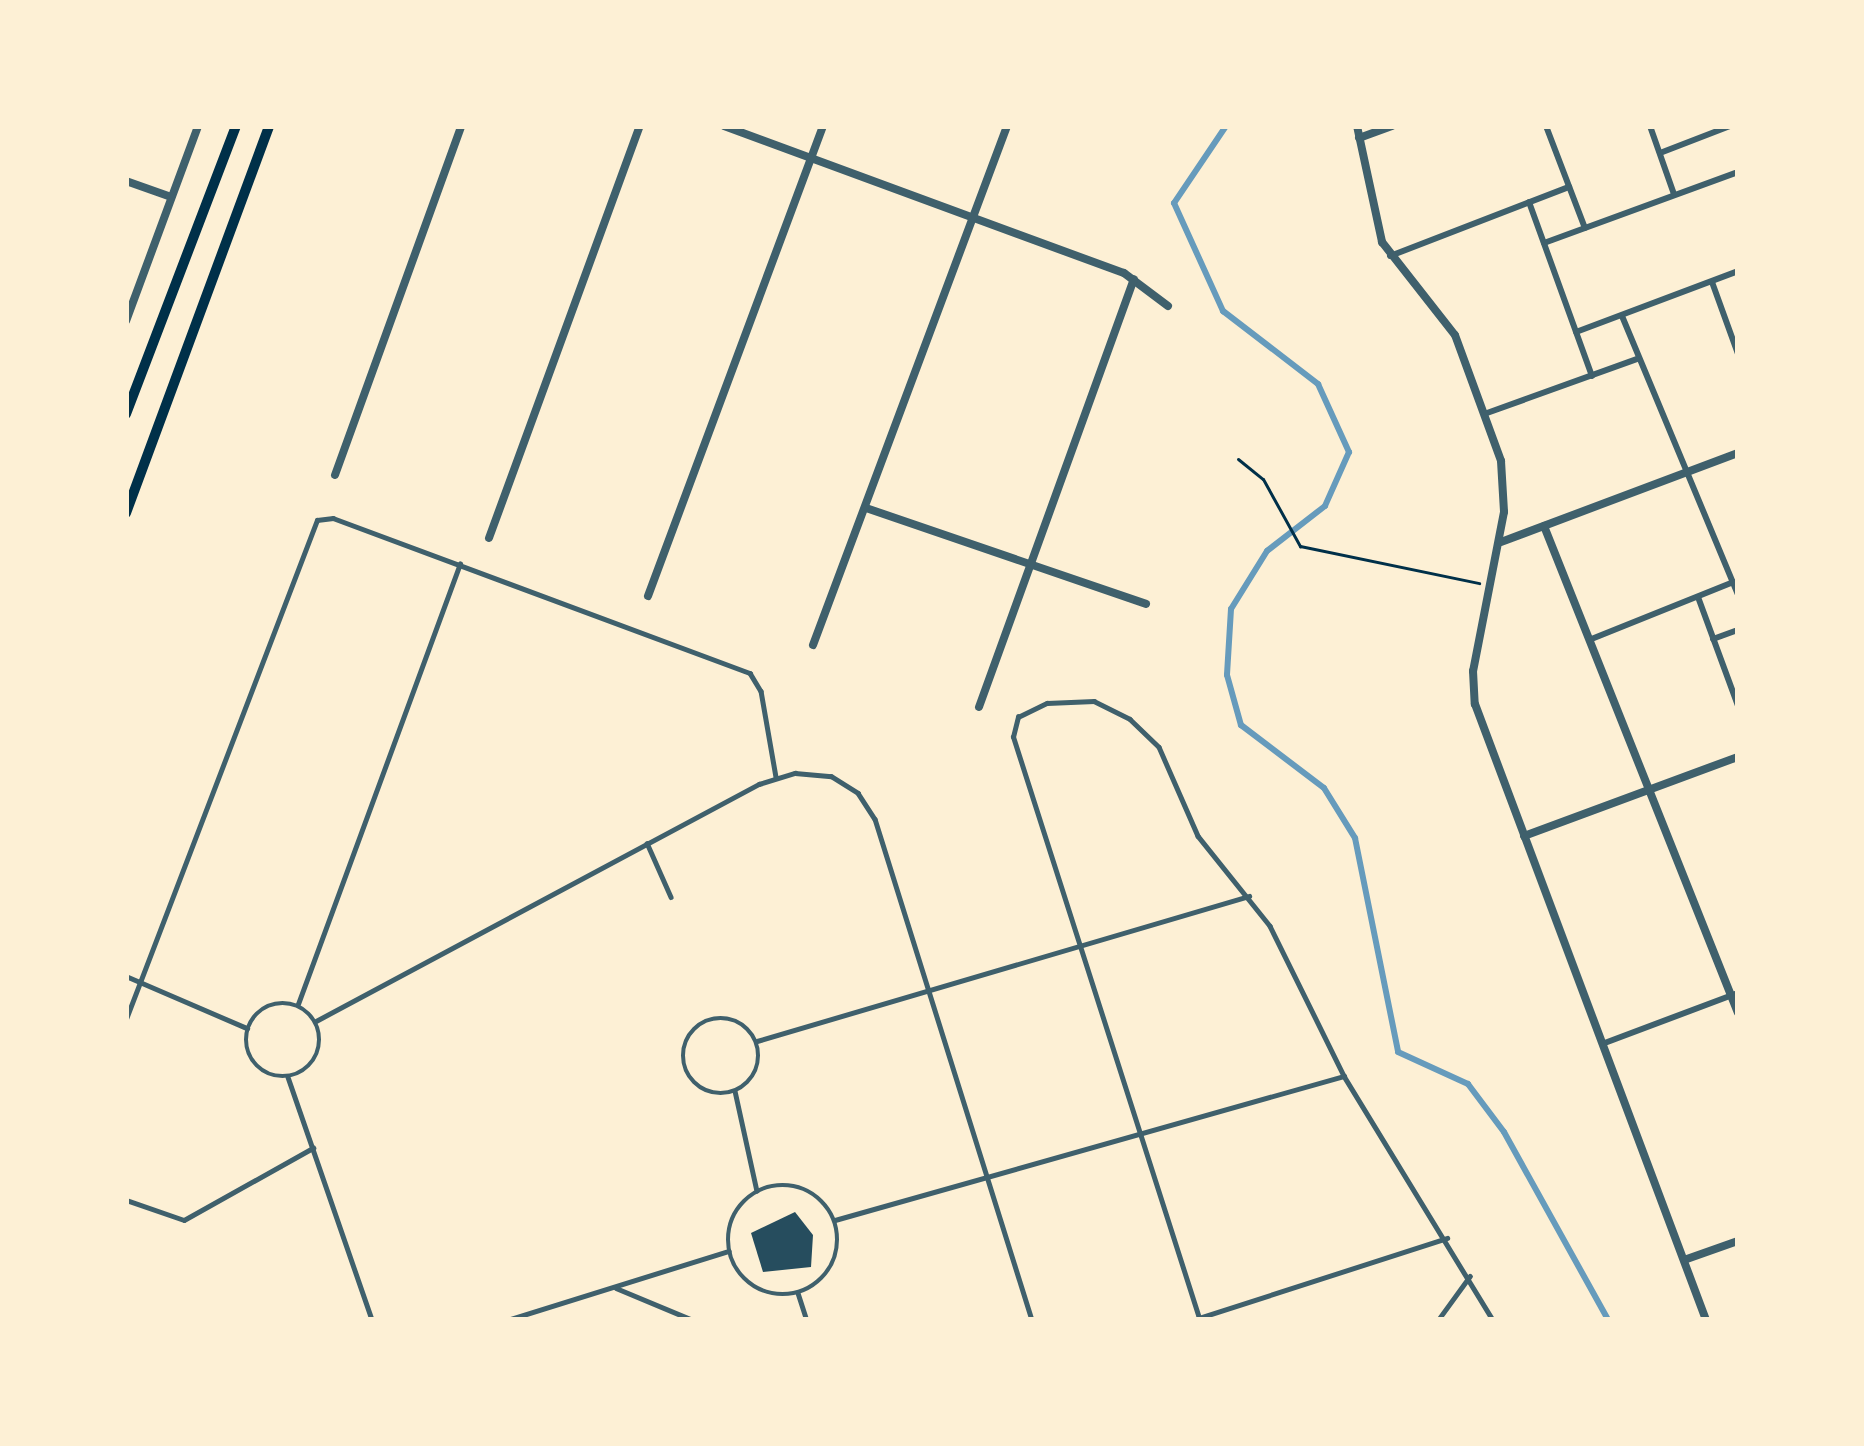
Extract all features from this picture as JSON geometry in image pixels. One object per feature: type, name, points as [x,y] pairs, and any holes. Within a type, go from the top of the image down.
[{"type":"main road","points":[[126,414],[129,395],[236,126]]},
{"type":"main road","points":[[126,513],[269,126]]},
{"type":"street","points":[[126,321],[197,126]]},
{"type":"street","points":[[335,475],[461,126]]},
{"type":"street","points":[[488,538],[640,126]]},
{"type":"street","points":[[724,126],[1135,279],[1168,307]]},
{"type":"street","points":[[648,596],[823,126]]},
{"type":"street","points":[[813,646],[1007,126]]},
{"type":"street","points":[[1358,126],[1375,226],[1390,256],[1455,334],[1487,412],[1504,485],[1501,542],[1472,688],[1706,1320]]},
{"type":"street","points":[[1359,138],[1391,126]]},
{"type":"street","points":[[1546,126],[1586,228]]},
{"type":"street","points":[[1650,126],[1674,194]]},
{"type":"street","points":[[1660,153],[1730,126]]},
{"type":"street","points":[[1544,243],[1738,172]]},
{"type":"street","points":[[126,181],[171,197]]},
{"type":"street","points":[[1390,256],[1570,187]]},
{"type":"street","points":[[1529,202],[1592,376]]},
{"type":"street","points":[[1576,332],[1738,272]]},
{"type":"street","points":[[979,706],[1135,279]]},
{"type":"street","points":[[1712,282],[1733,322],[1738,354]]},
{"type":"street","points":[[1622,316],[1738,595]]},
{"type":"street","points":[[1487,412],[1637,359]]},
{"type":"street","points":[[1501,542],[1738,453]]},
{"type":"street","points":[[866,508],[1146,604]]},
{"type":"street","points":[[1544,526],[1735,994],[1738,1012]]},
{"type":"street","points":[[1589,640],[1733,582]]},
{"type":"street","points":[[1697,596],[1738,706]]},
{"type":"street","points":[[1713,639],[1738,630]]},
{"type":"street","points":[[1524,836],[1738,757]]},
{"type":"street","points":[[1602,1044],[1735,994]]},
{"type":"street","points":[[1684,1260],[1738,1241]]},
{"type":"lane","points":[[126,1019],[313,525],[333,518],[750,673],[761,691],[776,777]]},
{"type":"lane","points":[[298,1004],[460,564]]},
{"type":"lane","points":[[1448,1238],[1196,1319],[1084,946],[1013,737],[1018,717],[1047,703],[1094,701],[1145,731],[1169,764],[1198,836],[1250,896],[1344,1076],[1448,1238],[1471,1275],[1493,1320]]},
{"type":"lane","points":[[316,1021],[776,777],[831,776],[867,804],[1032,1320]]},
{"type":"lane","points":[[647,842],[671,897]]},
{"type":"lane","points":[[757,1041],[931,994],[1250,896]]},
{"type":"lane","points":[[126,976],[247,1028]]},
{"type":"lane","points":[[247,1028],[268,1005],[298,1004],[316,1021],[317,1056],[288,1077]]},
{"type":"lane","points":[[719,1017],[742,1023],[757,1041],[754,1076],[735,1091],[711,1093],[691,1080],[684,1046],[697,1026],[719,1017]]},
{"type":"lane","points":[[247,1028],[254,1064],[288,1077],[372,1320]]},
{"type":"lane","points":[[835,1220],[1344,1076]]},
{"type":"lane","points":[[735,1091],[757,1193]]},
{"type":"lane","points":[[126,1200],[184,1220],[316,1147]]},
{"type":"lane","points":[[787,1185],[810,1191],[835,1220],[833,1263],[798,1293],[752,1286],[729,1251],[733,1216],[757,1193],[787,1185]]},
{"type":"lane","points":[[507,1320],[729,1251]]},
{"type":"lane","points":[[1438,1320],[1471,1275]]},
{"type":"lane","points":[[616,1288],[693,1320]]},
{"type":"lane","points":[[798,1293],[807,1320]]},
{"type":"path","points":[[1238,459],[1263,479],[1300,546],[1492,585]]},
{"type":"building","points":[[795,1212],[813,1235],[811,1267],[763,1272],[751,1233]]},
{"type":"waterway","points":[[1226,126],[1174,203],[1223,311],[1318,384],[1349,452],[1325,506],[1267,551],[1231,609],[1227,675],[1241,725],[1324,788],[1355,838],[1398,1052],[1468,1084],[1504,1132],[1608,1320]]}]
